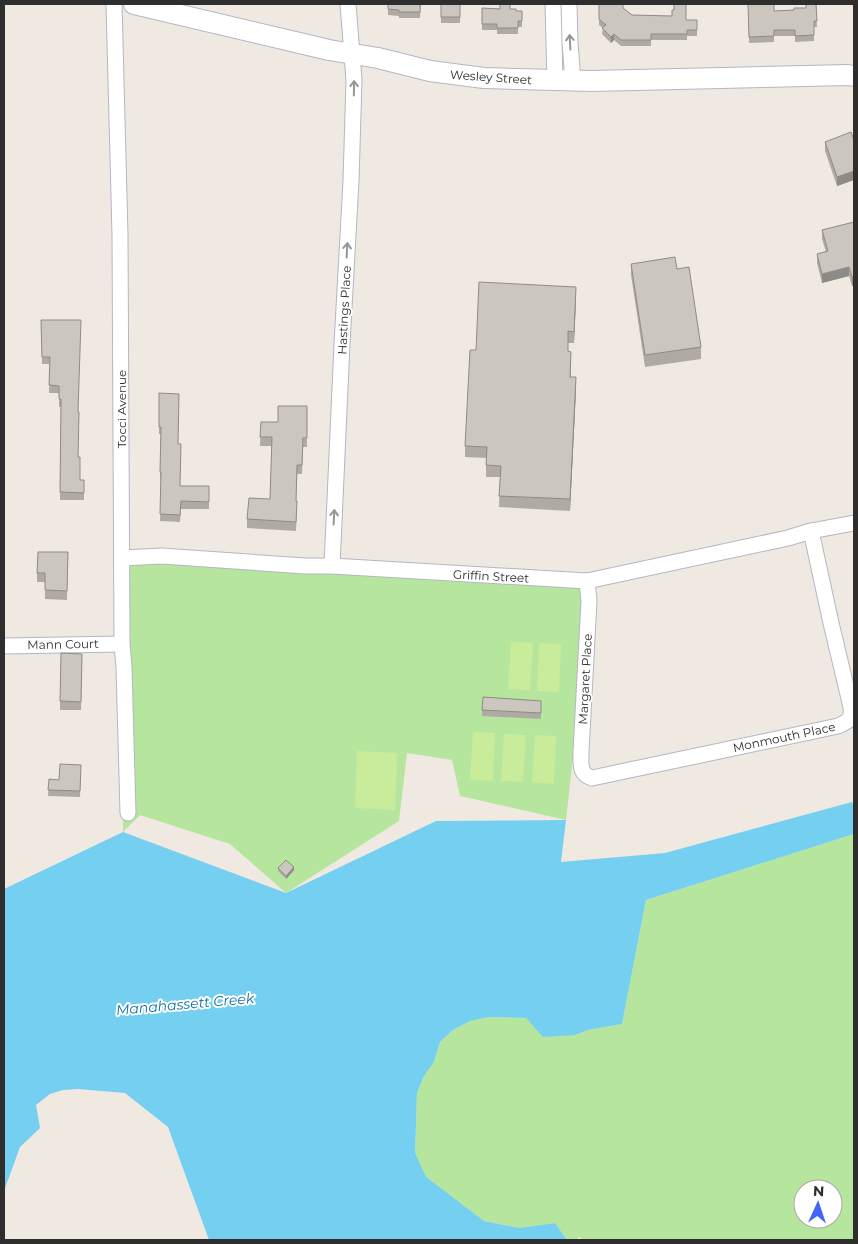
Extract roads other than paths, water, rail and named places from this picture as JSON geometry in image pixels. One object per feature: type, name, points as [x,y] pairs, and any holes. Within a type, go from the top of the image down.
[{"type":"street","name":"Tocci Avenue","points":[[114,4],[120,235],[122,644],[128,813]]},
{"type":"street","name":"Wesley Street","points":[[134,4],[159,7],[329,50],[378,58],[451,75],[532,80],[854,76]]},
{"type":"street","name":"Hastings Place","points":[[332,566],[354,80],[348,4]]},
{"type":"street","points":[[553,4],[564,80]]},
{"type":"street","points":[[564,80],[570,43],[570,4]]},
{"type":"street","name":"Griffin Street","points":[[122,558],[162,556],[306,566],[587,581],[854,523]]},
{"type":"street","name":"Monmouth Place","points":[[586,776],[592,778],[599,777],[838,726],[848,722],[852,715],[851,707],[811,531]]},
{"type":"street","name":"Margaret Place","points":[[586,776],[583,773],[581,752],[589,601],[587,581]]},
{"type":"street","name":"Mann Court","points":[[4,646],[122,644]]},
{"type":"water","name":"Manahassett Creek","points":[[852,802],[854,805],[854,834],[646,900],[622,1024],[588,1030],[575,1035],[543,1037],[526,1018],[489,1017],[470,1021],[453,1030],[440,1042],[434,1062],[424,1076],[417,1093],[415,1153],[426,1177],[484,1221],[519,1228],[555,1223],[567,1240],[209,1240],[168,1127],[125,1093],[78,1089],[63,1090],[50,1094],[36,1105],[40,1128],[20,1147],[4,1191],[4,889],[123,832],[286,893],[436,821],[566,820],[561,862],[665,853]]}]
